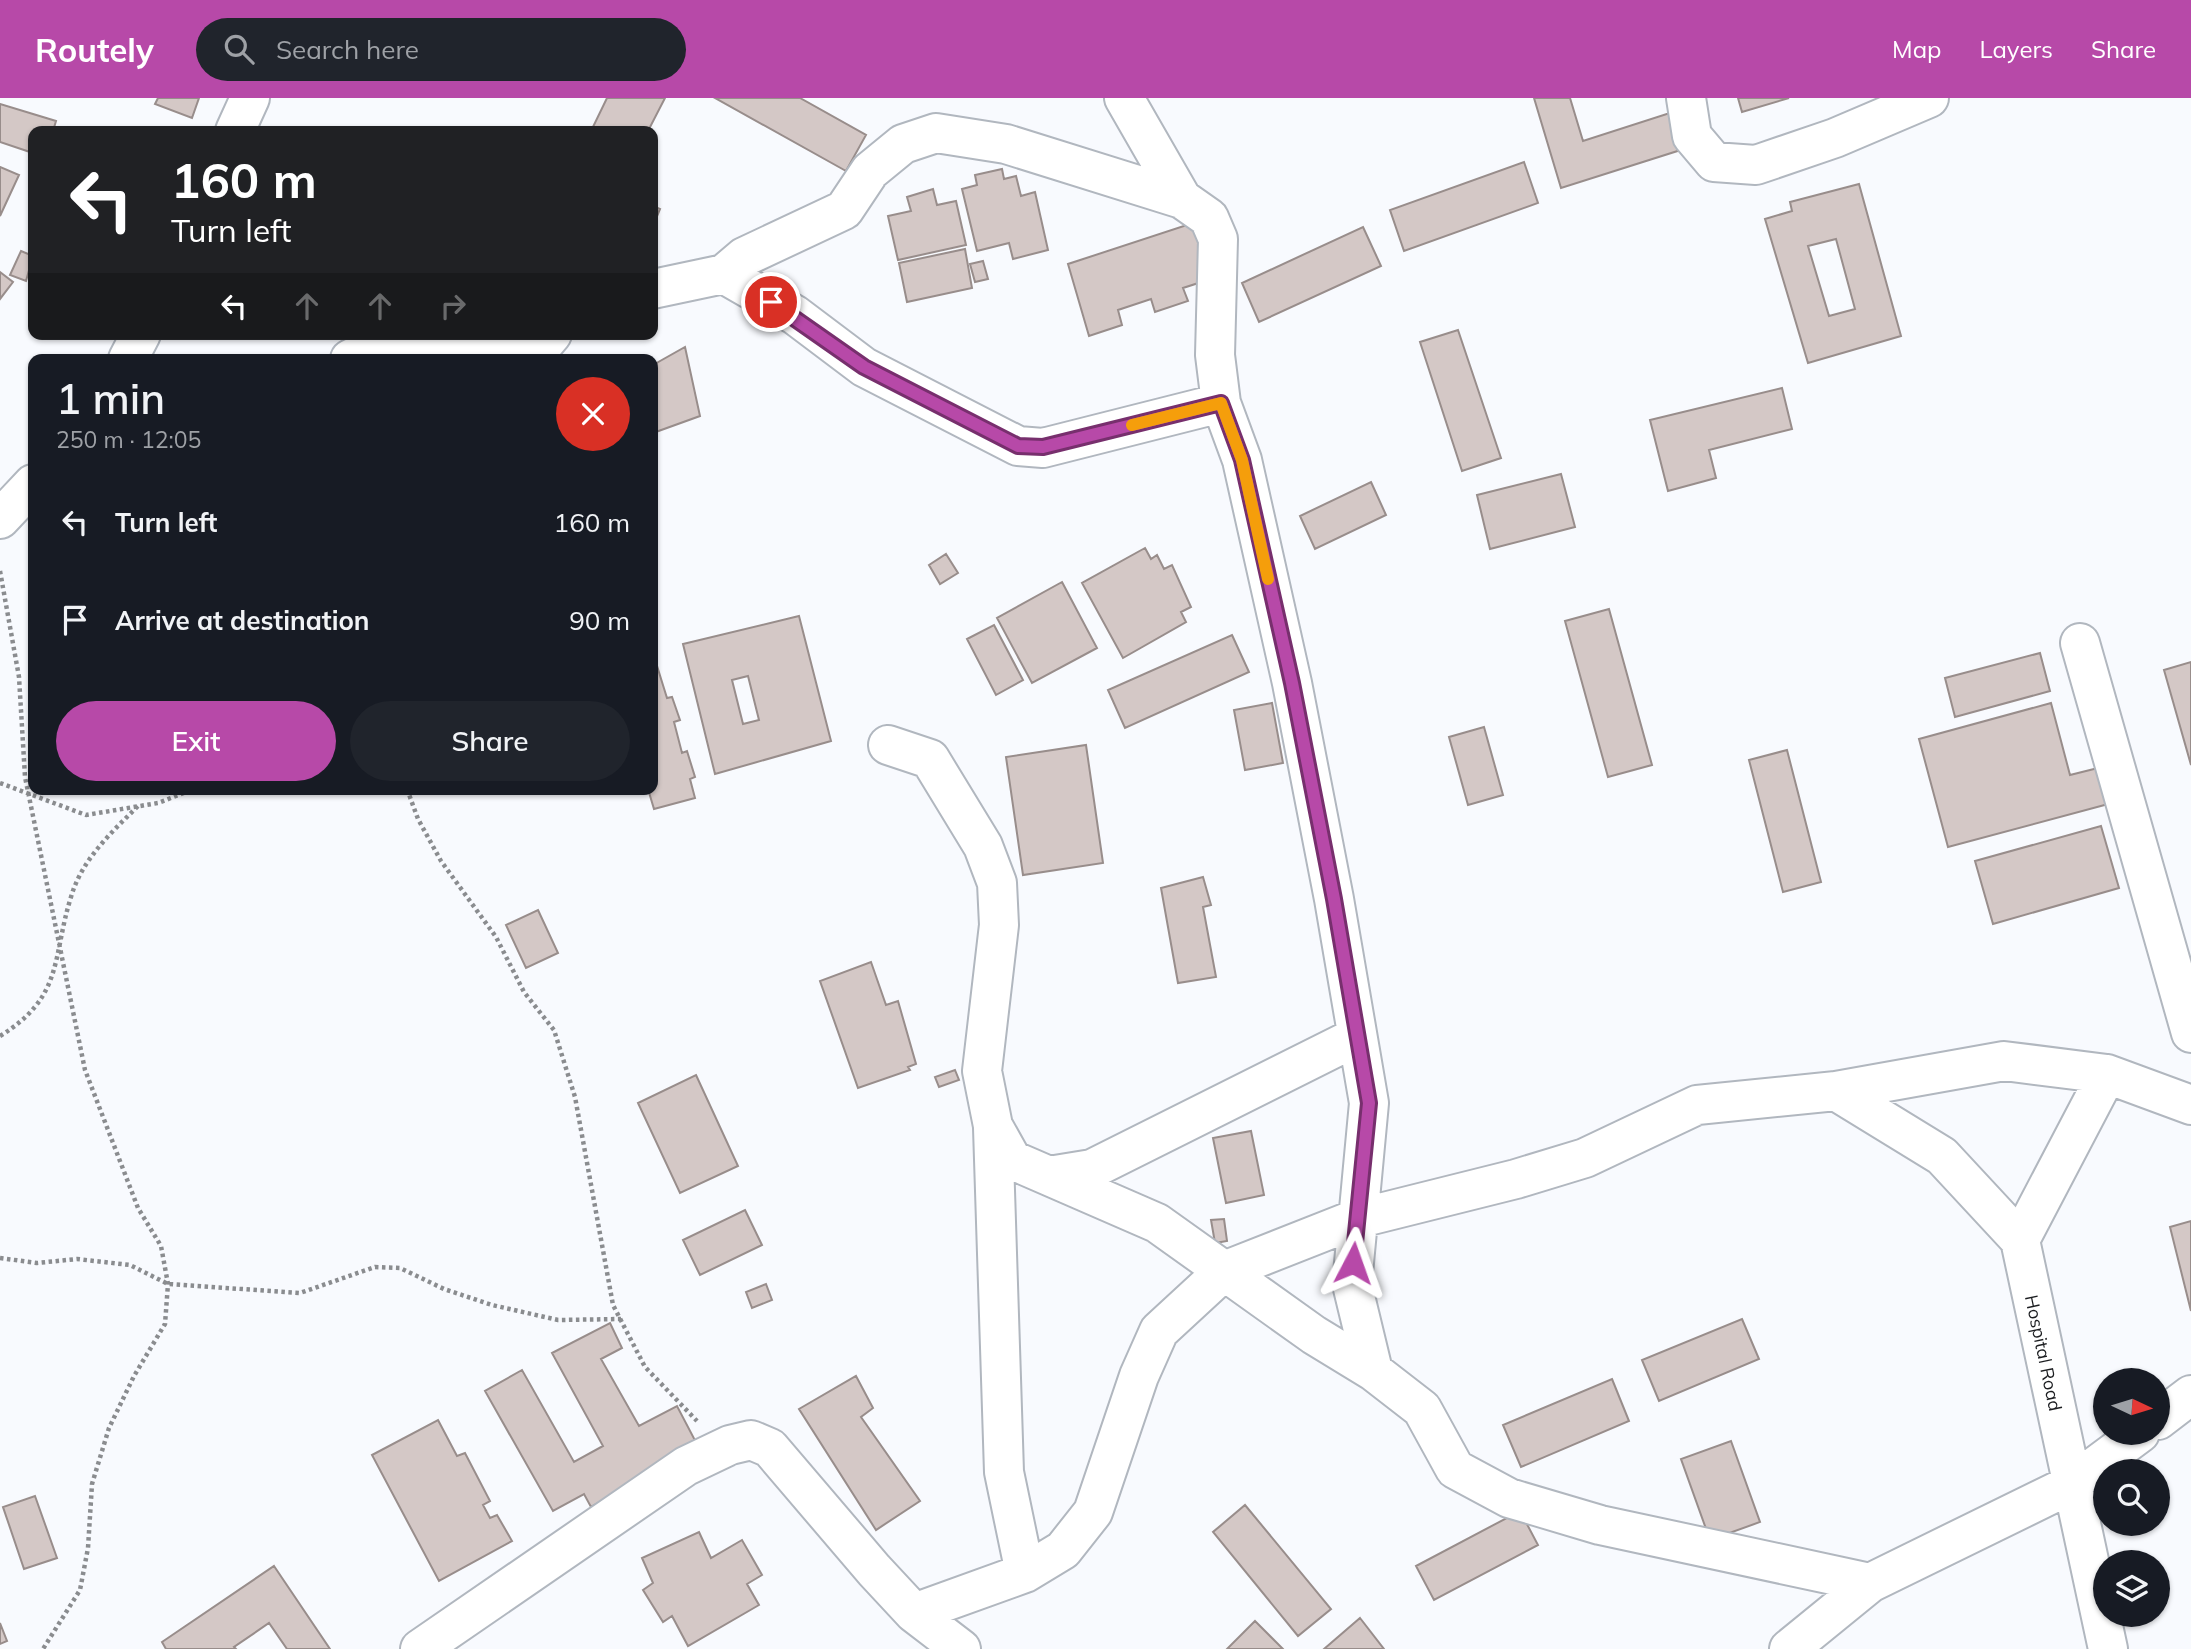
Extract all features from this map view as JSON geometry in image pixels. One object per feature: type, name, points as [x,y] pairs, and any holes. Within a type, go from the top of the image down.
[{"type":"street","points":[[237,126],[250,98]]},
{"type":"street","points":[[1124,98],[1182,199]]},
{"type":"street","points":[[1686,98],[1692,136],[1714,162],[1756,164],[1835,138],[1929,98]]},
{"type":"street","points":[[658,288],[724,274],[744,257],[844,210],[870,171],[904,144],[936,133],[1006,144],[1182,199],[1209,218],[1218,239],[1215,355],[1221,403],[1242,460],[1292,683],[1334,899],[1369,1103],[1352,1284],[1373,1371]]},
{"type":"street","points":[[724,274],[795,315],[864,367],[1018,446],[1043,447],[1221,403]]},
{"type":"street","points":[[360,354],[389,340]]},
{"type":"street","points":[[398,340],[490,354]]},
{"type":"street","points":[[535,354],[547,340]]},
{"type":"street","points":[[0,519],[28,489]]},
{"type":"street","points":[[2080,643],[2191,1033]]},
{"type":"street","points":[[888,745],[930,759],[982,846],[997,883],[999,925],[982,1071],[993,1126],[1004,1472],[1025,1573]]},
{"type":"street","points":[[1049,1176],[1092,1168],[1356,1037]]},
{"type":"street","points":[[914,1613],[1025,1573],[1063,1550],[1093,1512],[1139,1376],[1159,1331],[1224,1271],[1356,1219],[1516,1180],[1585,1158],[1697,1105],[1836,1091],[2004,1061],[2107,1074],[2191,1105]]},
{"type":"street","points":[[1836,1091],[1942,1156],[2020,1240],[2107,1074]]},
{"type":"street","points":[[993,1126],[1012,1160],[1157,1223],[1314,1335],[1373,1371],[1422,1409],[1455,1469],[1508,1498],[1600,1525],[1870,1583]]},
{"type":"street","name":"Hospital Road","points":[[2020,1240],[2070,1485],[2108,1649]]},
{"type":"street","points":[[2170,1411],[2191,1395]]},
{"type":"street","points":[[420,1649],[687,1466],[730,1445],[751,1440],[770,1448],[914,1613],[961,1649]]},
{"type":"street","points":[[1789,1649],[1870,1583],[2070,1485],[2122,1446]]},
{"type":"path","points":[[0,571],[19,677],[28,784]]},
{"type":"path","points":[[0,783],[86,815],[158,803],[179,795]]},
{"type":"path","points":[[409,795],[418,819],[441,861],[496,937],[524,992],[554,1030],[575,1097],[613,1305],[645,1367],[708,1432],[730,1445]]},
{"type":"path","points":[[29,796],[85,1070],[138,1208],[161,1246],[168,1284],[165,1324],[134,1376],[109,1428],[92,1484],[88,1548],[79,1590],[43,1649]]},
{"type":"path","points":[[0,1036],[23,1022],[51,983],[60,953],[71,895],[96,848],[138,806]]},
{"type":"path","points":[[0,1258],[37,1263],[77,1259],[130,1265],[168,1284],[300,1293],[375,1267],[400,1268],[444,1289],[492,1305],[558,1320],[621,1319]]},
{"type":"building","points":[[158,98],[199,98],[192,118],[155,104]]},
{"type":"building","points":[[607,98],[665,98],[651,126],[593,126]]},
{"type":"building","points":[[715,98],[800,98],[866,135],[846,171]]},
{"type":"building","points":[[1534,98],[1570,98],[1583,141],[1676,111],[1687,148],[1561,188]]},
{"type":"building","points":[[1738,98],[1789,98],[1742,112]]},
{"type":"building","points":[[0,104],[56,121],[54,126],[28,126],[28,151],[0,142]]},
{"type":"building","points":[[1524,162],[1538,203],[1404,251],[1390,210]]},
{"type":"building","points":[[0,167],[19,175],[0,216]]},
{"type":"building","points":[[1002,169],[1004,179],[1016,176],[1021,196],[1035,192],[1048,250],[1013,259],[1009,243],[977,251],[962,189],[977,185],[975,175]]},
{"type":"building","points":[[1859,184],[1901,336],[1808,363],[1765,219],[1792,211],[1790,202]],"holes":[[[1836,239],[1855,309],[1829,316],[1808,246]]]},
{"type":"building","points":[[933,189],[937,205],[956,201],[966,245],[898,260],[888,216],[911,211],[907,197]]},
{"type":"building","points":[[1196,222],[1214,278],[1183,288],[1188,301],[1155,312],[1151,299],[1118,310],[1122,325],[1089,336],[1068,264]]},
{"type":"building","points":[[1363,227],[1381,266],[1259,322],[1242,283]]},
{"type":"building","points":[[965,249],[972,288],[907,302],[899,263]]},
{"type":"building","points":[[21,251],[28,254],[26,281],[10,275]]},
{"type":"building","points":[[983,261],[988,279],[975,282],[970,264]]},
{"type":"building","points":[[0,272],[13,282],[0,299]]},
{"type":"building","points":[[1458,330],[1501,458],[1462,471],[1420,342]]},
{"type":"building","points":[[685,347],[700,416],[658,431],[658,362]]},
{"type":"building","points":[[1782,388],[1792,429],[1709,450],[1716,478],[1668,491],[1650,420]]},
{"type":"building","points":[[1561,474],[1575,527],[1490,549],[1477,495]]},
{"type":"building","points":[[1371,482],[1386,515],[1315,549],[1300,516]]},
{"type":"building","points":[[1145,548],[1151,559],[1157,555],[1164,569],[1172,565],[1191,607],[1181,612],[1186,622],[1123,658],[1082,583]]},
{"type":"building","points":[[946,554],[958,573],[940,584],[929,565]]},
{"type":"building","points":[[1062,582],[1097,648],[1032,683],[997,618]]},
{"type":"building","points":[[1609,609],[1652,765],[1608,777],[1565,621]]},
{"type":"building","points":[[799,616],[831,741],[715,774],[683,644]],"holes":[[[748,676],[759,720],[743,724],[732,680]]]},
{"type":"building","points":[[994,625],[1023,680],[996,695],[967,639]]},
{"type":"building","points":[[1232,635],[1249,672],[1125,728],[1108,690]]},
{"type":"building","points":[[2040,653],[2050,691],[1955,717],[1945,678]]},
{"type":"building","points":[[2191,662],[2191,765],[2164,670]]},
{"type":"building","points":[[658,669],[667,698],[672,697],[680,720],[674,722],[682,753],[687,751],[695,777],[690,779],[695,798],[654,809],[650,795],[658,795]]},
{"type":"building","points":[[1272,703],[1283,763],[1245,770],[1234,710]]},
{"type":"building","points":[[2051,703],[2070,775],[2102,767],[2112,803],[1948,847],[1919,739]]},
{"type":"building","points":[[1484,727],[1503,795],[1468,805],[1449,737]]},
{"type":"building","points":[[1086,745],[1103,863],[1023,875],[1006,757]]},
{"type":"building","points":[[1787,750],[1821,882],[1783,892],[1749,760]]},
{"type":"building","points":[[2101,826],[2119,888],[1993,924],[1975,861]]},
{"type":"building","points":[[1203,877],[1211,905],[1203,907],[1216,977],[1178,983],[1161,888]]},
{"type":"building","points":[[538,910],[558,953],[526,968],[506,925]]},
{"type":"building","points":[[871,962],[886,1005],[898,1001],[916,1064],[908,1067],[910,1070],[858,1088],[820,981]]},
{"type":"building","points":[[955,1070],[959,1080],[939,1087],[935,1077]]},
{"type":"building","points":[[696,1075],[738,1166],[680,1193],[638,1103]]},
{"type":"building","points":[[1251,1131],[1264,1195],[1226,1203],[1213,1138]]},
{"type":"building","points":[[745,1210],[762,1245],[700,1275],[683,1240]]},
{"type":"building","points":[[1224,1219],[1227,1241],[1215,1243],[1211,1220]]},
{"type":"building","points":[[2191,1221],[2191,1311],[2170,1227]]},
{"type":"building","points":[[766,1284],[772,1300],[752,1308],[746,1292]]},
{"type":"building","points":[[1742,1319],[1759,1359],[1659,1401],[1642,1360]]},
{"type":"building","points":[[610,1323],[622,1348],[601,1359],[639,1426],[677,1406],[699,1448],[591,1507],[584,1494],[553,1511],[485,1391],[522,1370],[574,1462],[603,1446],[552,1353]]},
{"type":"building","points":[[856,1376],[873,1408],[861,1417],[920,1501],[876,1530],[799,1409]]},
{"type":"building","points":[[1612,1379],[1629,1421],[1521,1467],[1503,1425]]},
{"type":"building","points":[[438,1420],[457,1456],[465,1453],[490,1501],[483,1505],[490,1518],[497,1515],[512,1541],[439,1581],[372,1455]]},
{"type":"building","points":[[1731,1441],[1760,1522],[1710,1540],[1681,1459]]},
{"type":"building","points":[[35,1496],[57,1558],[24,1569],[3,1507]]},
{"type":"building","points":[[1245,1505],[1331,1609],[1298,1636],[1213,1532]]},
{"type":"building","points":[[1520,1511],[1538,1545],[1434,1600],[1416,1566]]},
{"type":"building","points":[[699,1532],[711,1558],[742,1540],[762,1575],[747,1584],[759,1605],[688,1646],[672,1616],[663,1622],[643,1590],[653,1583],[642,1558]]},
{"type":"building","points":[[274,1566],[330,1649],[287,1649],[269,1623],[234,1647],[236,1649],[166,1649],[162,1642]]},
{"type":"building","points":[[1360,1618],[1384,1649],[1324,1649]]},
{"type":"building","points":[[1255,1621],[1283,1649],[1227,1649]]},
{"type":"building","points":[[0,1623],[7,1641],[0,1644]]},
{"type":"slow traffic","points":[[1132,425],[1221,403],[1242,460],[1268,579]]},
{"type":"route","points":[[771,302],[795,315],[864,367],[1018,446],[1043,447],[1221,403],[1242,460],[1292,683],[1334,899],[1369,1103],[1353,1263]]}]
